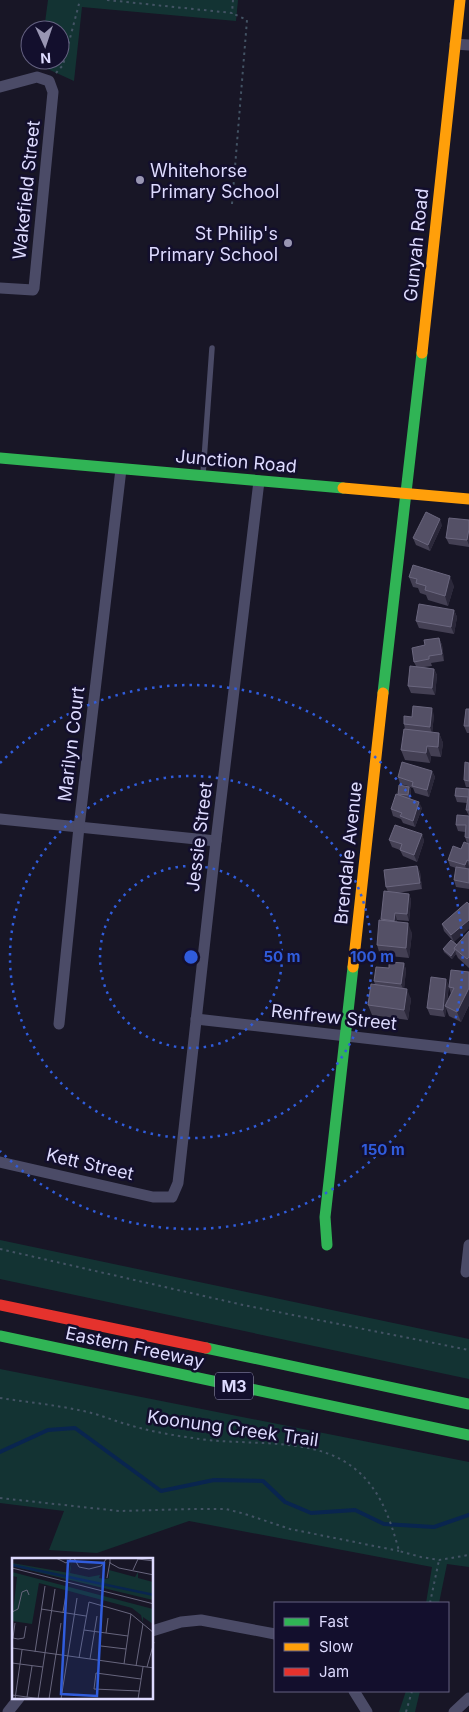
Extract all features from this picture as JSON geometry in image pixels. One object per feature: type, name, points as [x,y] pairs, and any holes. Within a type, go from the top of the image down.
[{"type":"main road","name":"Gunyah Road","points":[[406,494],[460,0]]},
{"type":"main road","name":"Junction Road","points":[[0,458],[469,499]]},
{"type":"main road","name":"Brendale Avenue","points":[[327,1246],[325,1217],[406,494]]},
{"type":"main road","name":"Eastern Freeway","points":[[0,1305],[469,1404]]},
{"type":"main road","name":"Eastern Freeway","points":[[0,1336],[469,1435]]},
{"type":"street","points":[[455,44],[469,45]]},
{"type":"street","points":[[0,87],[37,77],[49,81]]},
{"type":"street","name":"Wakefield Street","points":[[0,288],[33,290],[53,92],[49,81]]},
{"type":"street","name":"Marilyn Court","points":[[59,1024],[79,827],[121,469]]},
{"type":"street","name":"Jessie Street","points":[[172,1197],[178,1183],[258,481]]},
{"type":"street","points":[[0,819],[216,841]]},
{"type":"street","name":"Renfrew Street","points":[[196,1019],[469,1050]]},
{"type":"street","name":"Kett Street","points":[[0,1162],[153,1197],[172,1197]]},
{"type":"street","points":[[466,1272],[469,1245]]},
{"type":"street","points":[[154,1630],[181,1622],[200,1620],[274,1634]]},
{"type":"street","points":[[355,1692],[367,1712]]},
{"type":"street","points":[[454,1712],[469,1698]]},
{"type":"street","points":[[8,1712],[17,1700]]},
{"type":"lane","points":[[202,476],[212,348]]},
{"type":"path","points":[[49,81],[63,65],[80,0]]},
{"type":"path","points":[[107,0],[232,13],[246,20],[232,204]]},
{"type":"path","points":[[232,13],[233,0]]},
{"type":"path","points":[[0,1249],[243,1305],[469,1350]]},
{"type":"path","name":"Koonung Creek Trail","points":[[0,1398],[82,1410],[126,1424],[194,1438],[228,1442],[277,1443],[313,1450],[342,1460],[366,1477],[384,1505],[399,1551]]},
{"type":"path","points":[[0,1498],[119,1512],[194,1508],[226,1510],[245,1514],[290,1529],[420,1557],[439,1560],[469,1555]]},
{"type":"path","points":[[430,1602],[439,1560]]},
{"type":"path","points":[[406,1712],[412,1692]]},
{"type":"green space","points":[[48,0],[238,0],[236,21],[82,7],[74,81],[50,70],[70,70],[70,20],[45,20]]},
{"type":"green space","points":[[0,1240],[469,1339],[469,1379],[0,1279]]},
{"type":"green space","points":[[0,1369],[469,1462],[469,1567],[447,1564],[439,1602],[426,1602],[432,1567],[189,1521],[97,1553],[49,1550],[64,1511],[0,1503]]},
{"type":"green space","points":[[406,1692],[420,1692],[415,1712],[399,1712]]},
{"type":"building","points":[[426,512],[440,519],[428,545],[413,538]]},
{"type":"building","points":[[449,518],[469,520],[467,540],[446,538]]},
{"type":"building","points":[[413,565],[450,576],[445,596],[425,590],[426,586],[416,583],[417,579],[409,577]]},
{"type":"building","points":[[419,604],[454,610],[451,627],[416,621]]},
{"type":"building","points":[[439,638],[442,654],[429,656],[429,659],[414,662],[412,648],[425,645],[424,640]]},
{"type":"building","points":[[410,666],[434,669],[432,688],[408,686]]},
{"type":"building","points":[[413,706],[432,708],[430,727],[404,724],[404,716],[412,717]]},
{"type":"building","points":[[466,709],[469,709],[469,726],[464,726]]},
{"type":"building","points":[[404,729],[439,733],[438,747],[427,746],[426,753],[401,750]]},
{"type":"building","points":[[402,762],[432,771],[427,790],[412,786],[413,782],[398,777]]},
{"type":"building","points":[[465,762],[469,763],[469,781],[464,780]]},
{"type":"building","points":[[399,785],[409,787],[408,795],[398,794]]},
{"type":"building","points":[[456,788],[469,789],[469,810],[466,810],[468,797],[455,796]]},
{"type":"building","points":[[396,794],[419,802],[413,821],[400,816],[402,813],[391,809]]},
{"type":"building","points":[[457,815],[469,816],[469,838],[465,837],[466,825],[456,825]]},
{"type":"building","points":[[395,825],[422,834],[414,855],[400,850],[402,844],[389,840]]},
{"type":"building","points":[[464,842],[469,844],[469,861],[467,860],[465,865],[448,860],[453,846],[461,849]]},
{"type":"building","points":[[417,866],[420,883],[386,887],[384,870]]},
{"type":"building","points":[[456,867],[469,869],[469,883],[454,880]]},
{"type":"building","points":[[384,891],[409,894],[407,914],[395,913],[394,921],[381,919]]},
{"type":"building","points":[[467,902],[469,904],[469,920],[451,935],[442,924]]},
{"type":"building","points":[[379,920],[408,923],[406,948],[377,945]]},
{"type":"building","points":[[469,931],[469,957],[467,959],[454,948]]},
{"type":"building","points":[[451,940],[457,945],[451,956],[443,949]]},
{"type":"building","points":[[389,962],[404,963],[401,984],[374,981],[376,967],[389,968]]},
{"type":"building","points":[[451,970],[469,972],[469,988],[457,1012],[445,1006],[454,988],[449,987]]},
{"type":"building","points":[[431,977],[446,979],[443,1010],[427,1008]]},
{"type":"building","points":[[371,984],[407,989],[404,1010],[368,1005]]},
{"type":"waterway","points":[[0,1452],[48,1430],[75,1428],[161,1491],[214,1480],[263,1481],[285,1502],[311,1513],[355,1510],[384,1524],[434,1527],[469,1515]]},
{"type":"traffic: fast","points":[[383,693],[422,353]]},
{"type":"traffic: fast","points":[[0,458],[343,488]]},
{"type":"traffic: fast","points":[[327,1245],[325,1217],[353,967]]},
{"type":"traffic: fast","points":[[0,1336],[469,1435]]},
{"type":"traffic: fast","points":[[206,1348],[469,1404]]},
{"type":"traffic: slow","points":[[422,353],[460,0]]},
{"type":"traffic: slow","points":[[343,488],[469,499]]},
{"type":"traffic: slow","points":[[353,967],[383,693]]},
{"type":"traffic: jam","points":[[0,1305],[206,1348]]},
{"type":"place","name":"Whitehorse Primary School","points":[[140,180]]},
{"type":"place","name":"St Philip's Primary School","points":[[288,243]]}]
